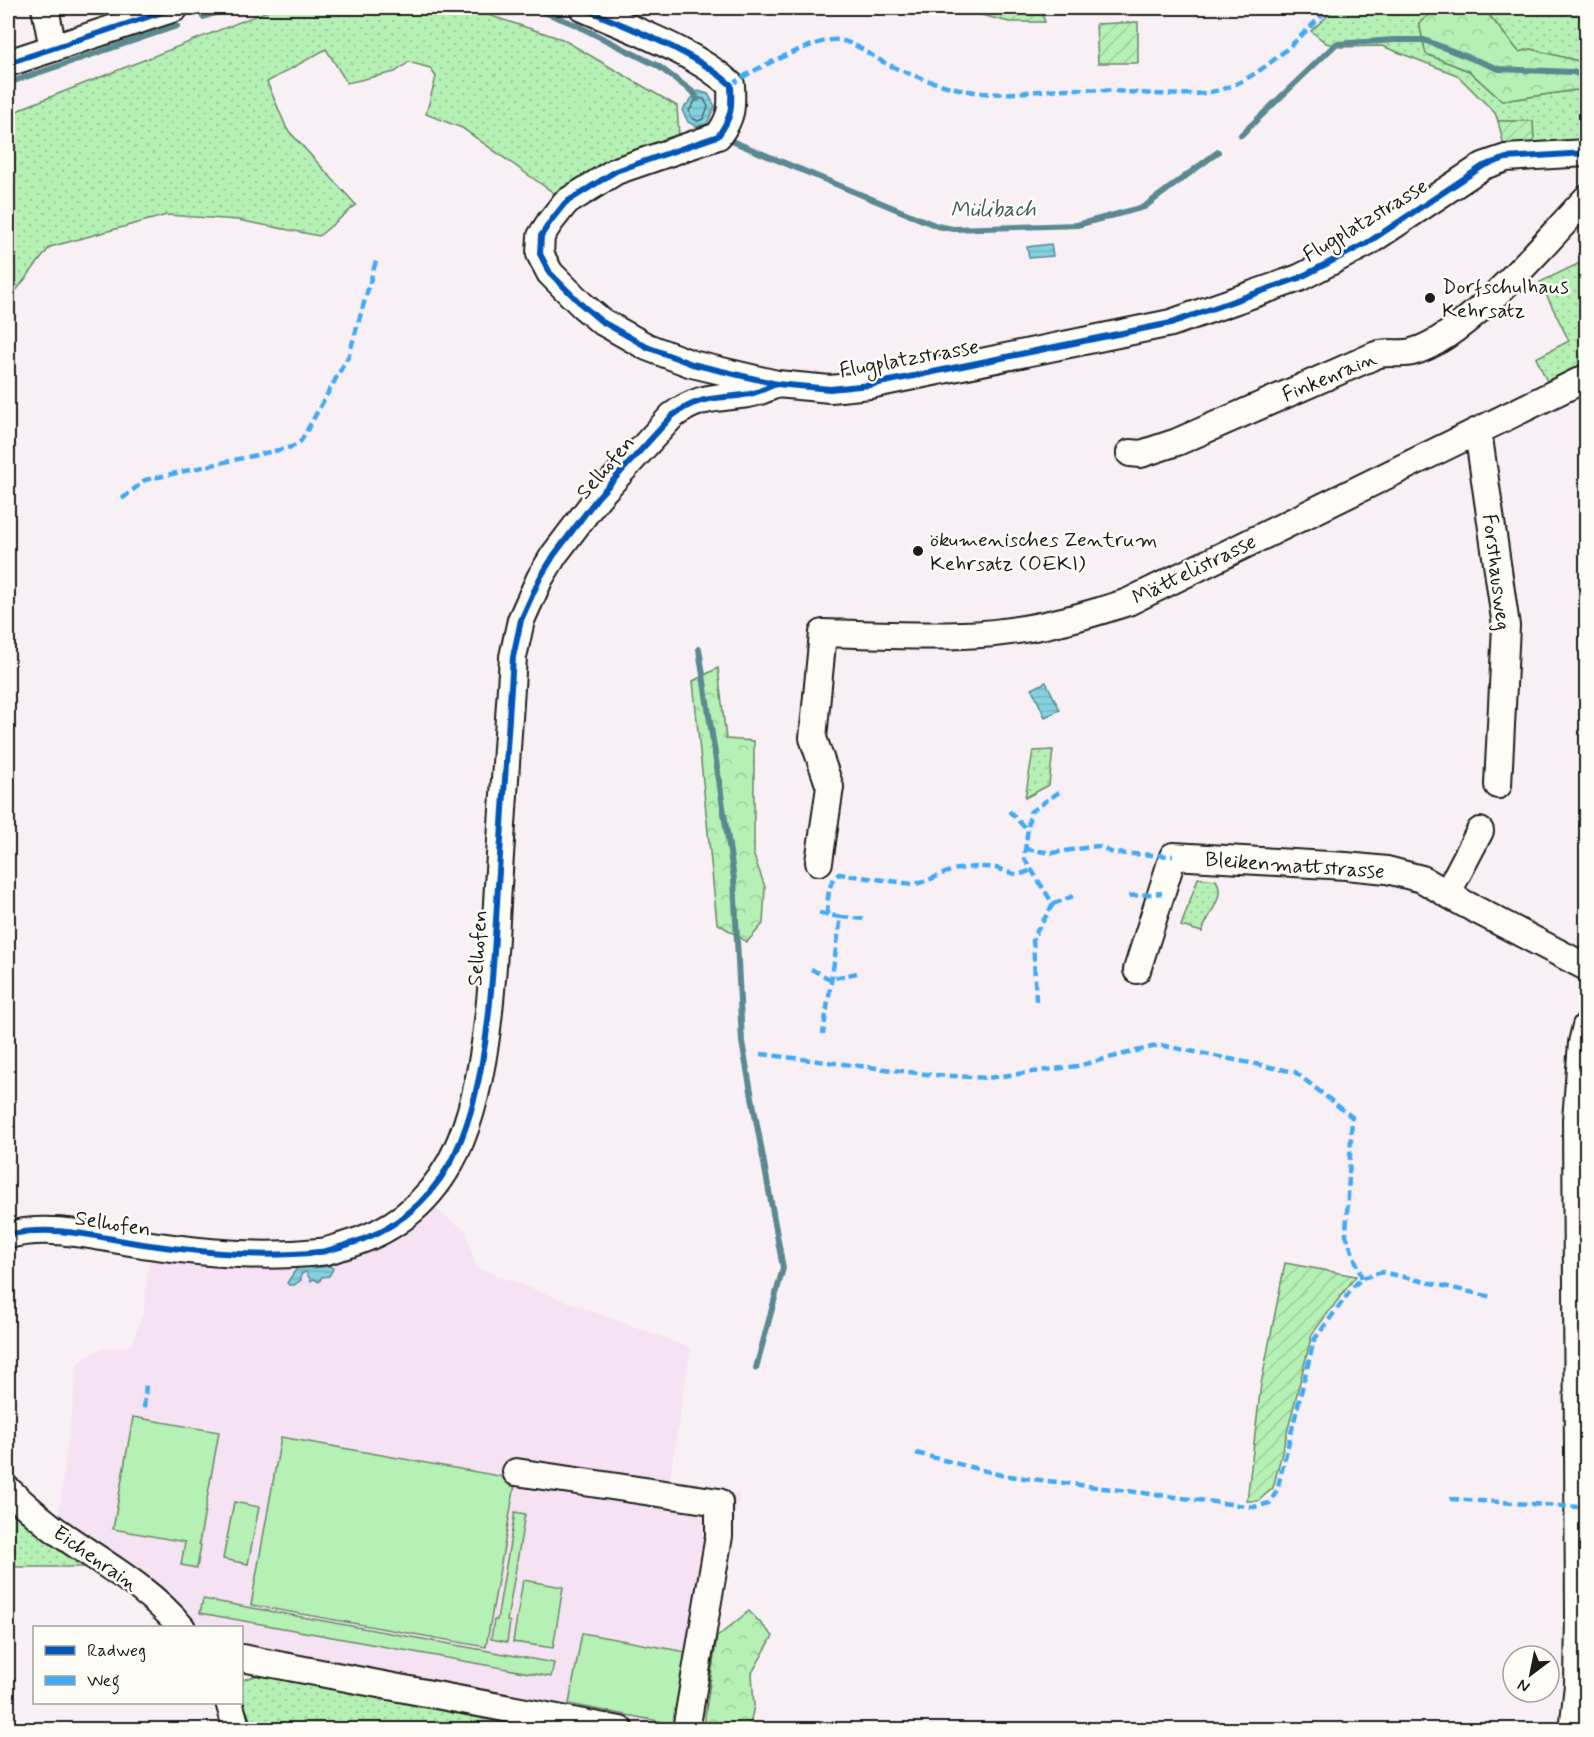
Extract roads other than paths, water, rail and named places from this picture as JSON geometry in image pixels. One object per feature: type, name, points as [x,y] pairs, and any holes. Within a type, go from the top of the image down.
[{"type":"street","points":[[45,8],[53,48]]},
{"type":"street","points":[[8,63],[175,8]]},
{"type":"street","name":"Flugplatzstrasse","points":[[583,8],[716,71],[731,85],[732,108],[726,126],[718,136],[616,171],[566,203],[541,236],[540,254],[550,273],[582,305],[601,321],[647,347],[692,364],[777,384],[830,389],[870,386],[1171,323],[1299,278],[1367,243],[1483,166],[1506,158],[1587,153]]},
{"type":"street","name":"Finkenrain","points":[[1130,453],[1141,454],[1178,442],[1376,355],[1411,352],[1442,339],[1488,302],[1587,199]]},
{"type":"street","name":"Mättelistrasse","points":[[819,862],[830,787],[813,738],[823,633],[962,635],[1038,627],[1089,615],[1128,602],[1587,378]]},
{"type":"street","name":"Selhofen","points":[[8,1235],[27,1230],[52,1230],[149,1245],[241,1255],[321,1252],[374,1235],[400,1221],[422,1202],[442,1176],[464,1132],[476,1090],[484,1049],[493,964],[513,657],[521,620],[529,600],[554,555],[598,497],[672,416],[686,405],[702,399],[752,394],[777,384]]},
{"type":"street","name":"Forsthausweg","points":[[1478,431],[1506,626],[1498,785]]},
{"type":"street","points":[[1447,894],[1480,831]]},
{"type":"street","name":"Bleikenmattstrasse","points":[[1137,970],[1173,856],[1387,870],[1422,879],[1587,967]]},
{"type":"street","points":[[1574,1730],[1578,1685],[1582,1296],[1576,1101],[1582,1043],[1587,1026]]},
{"type":"street","points":[[516,1472],[719,1502],[719,1536],[686,1730]]},
{"type":"street","name":"Eichenrain","points":[[8,1490],[59,1533],[145,1593],[180,1626]]},
{"type":"street","points":[[243,1658],[620,1730]]},
{"type":"street","points":[[230,1704],[237,1730]]},
{"type":"water","points":[[698,91],[708,94],[715,106],[707,124],[697,127],[688,122],[682,110]]},
{"type":"water","points":[[1051,244],[1053,256],[1029,258],[1027,247]]},
{"type":"water","points":[[1046,682],[1060,710],[1045,717],[1032,689]]},
{"type":"water","points":[[299,1265],[312,1268],[330,1266],[333,1269],[329,1276],[322,1277],[319,1282],[314,1279],[311,1281],[306,1272],[301,1274],[301,1280],[294,1285],[289,1285],[287,1283]]},
{"type":"waterway","points":[[203,17],[231,8]]},
{"type":"waterway","points":[[534,8],[574,24],[658,66],[694,93],[697,99]]},
{"type":"waterway","points":[[8,83],[177,26]]},
{"type":"waterway","name":"Mülibach","points":[[1241,135],[1336,44],[1424,40],[1499,69],[1573,72],[1586,77]]},
{"type":"waterway","name":"Mülibach","points":[[729,140],[937,226],[953,229],[1077,225],[1144,207],[1218,152]]},
{"type":"waterway","points":[[699,649],[734,879],[742,1042],[783,1268],[756,1368]]},
{"type":"place","name":"Dorfschulhaus Kehrsatz","points":[[1430,298]]},
{"type":"place","name":"ökumenisches Zentrum Kehrsatz (OEKI)","points":[[918,551]]}]
